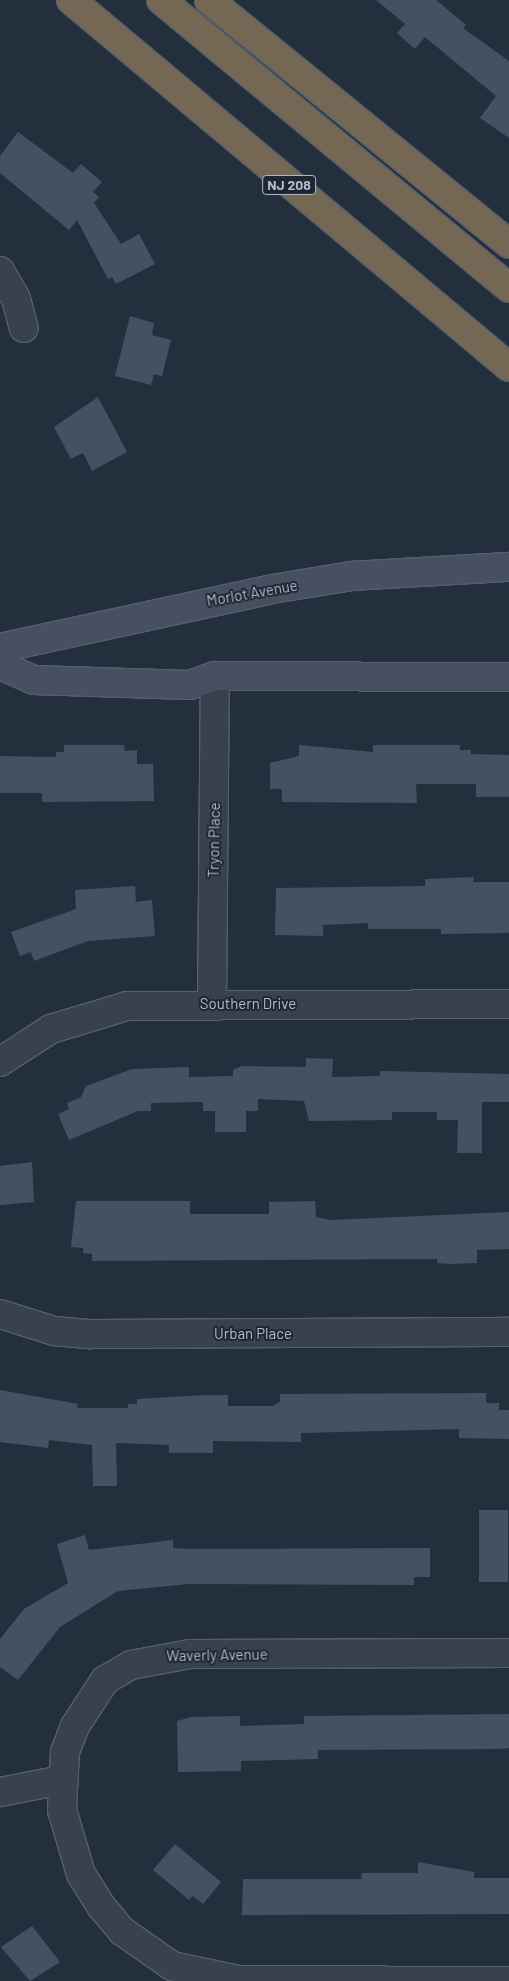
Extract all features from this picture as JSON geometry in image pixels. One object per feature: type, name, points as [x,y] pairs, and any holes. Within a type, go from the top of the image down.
[{"type":"highway","name":"NJ 208","points":[[71,0],[509,367]]},
{"type":"highway","points":[[161,0],[509,288]]},
{"type":"highway","points":[[208,0],[509,244]]},
{"type":"street","points":[[0,271],[16,299],[24,328]]},
{"type":"street","name":"Morlot Avenue","points":[[0,648],[272,588],[351,576],[509,566]]},
{"type":"street","points":[[0,665],[34,680],[190,685],[215,676],[509,677]]},
{"type":"street","name":"Tryon Place","points":[[212,1004],[215,676]]},
{"type":"street","name":"Southern Drive","points":[[0,1062],[51,1029],[88,1014],[127,1006],[212,1004],[509,1004]]},
{"type":"street","name":"Urban Place","points":[[0,1314],[54,1331],[91,1334],[509,1332]]},
{"type":"street","name":"Waverly Avenue","points":[[170,1974],[122,1930],[80,1874],[67,1839],[62,1780],[65,1752],[88,1702],[105,1680],[131,1665],[160,1657],[509,1653]]},
{"type":"street","points":[[0,1792],[62,1780]]},
{"type":"street","points":[[170,1974],[238,1980],[509,1981]]},
{"type":"building","points":[[376,0],[436,0],[466,25],[463,28],[509,61],[509,138],[480,118],[496,96],[425,37],[415,49],[397,33],[405,24]]},
{"type":"building","points":[[18,132],[73,173],[81,164],[102,182],[93,192],[99,197],[94,203],[121,244],[139,234],[155,264],[116,284],[112,277],[108,279],[77,220],[69,230],[0,173],[0,156]]},
{"type":"building","points":[[130,316],[154,323],[152,335],[171,340],[162,376],[154,374],[151,385],[115,376]]},
{"type":"building","points":[[98,397],[127,452],[92,471],[83,453],[71,459],[54,427]]},
{"type":"building","points":[[64,745],[124,745],[125,751],[137,750],[137,764],[153,764],[154,801],[42,802],[42,793],[0,793],[0,756],[56,757],[56,752],[64,752]]},
{"type":"building","points":[[299,745],[373,752],[373,745],[460,745],[460,750],[471,750],[471,754],[509,755],[509,797],[476,797],[476,784],[416,784],[417,803],[282,802],[282,789],[270,789],[270,763],[299,756]]},
{"type":"building","points":[[474,877],[473,882],[509,882],[509,933],[441,934],[441,929],[368,929],[368,923],[323,925],[323,936],[275,935],[276,888],[425,886],[425,879]]},
{"type":"building","points":[[135,886],[136,902],[152,900],[155,936],[88,941],[34,961],[31,952],[20,956],[11,932],[76,909],[75,890]]},
{"type":"building","points":[[306,1058],[333,1059],[332,1077],[380,1076],[380,1071],[509,1074],[509,1102],[482,1102],[482,1153],[457,1153],[458,1120],[437,1120],[437,1112],[392,1112],[392,1120],[309,1121],[304,1101],[258,1099],[258,1111],[246,1111],[246,1132],[215,1132],[215,1111],[203,1111],[203,1102],[151,1103],[151,1111],[138,1111],[69,1140],[58,1114],[69,1109],[67,1103],[81,1097],[86,1086],[132,1069],[189,1067],[189,1077],[233,1076],[233,1070],[241,1066],[306,1067]]},
{"type":"building","points":[[32,1162],[34,1202],[0,1205],[0,1166]]},
{"type":"building","points":[[76,1201],[190,1201],[190,1214],[269,1214],[269,1202],[315,1201],[316,1217],[330,1220],[509,1212],[509,1249],[477,1250],[477,1263],[451,1264],[437,1263],[437,1259],[92,1261],[92,1254],[83,1253],[83,1248],[71,1247]]},
{"type":"building","points":[[0,1390],[78,1404],[77,1408],[128,1408],[128,1404],[137,1404],[137,1399],[206,1395],[228,1395],[228,1406],[273,1406],[280,1402],[280,1394],[486,1393],[486,1403],[499,1403],[499,1410],[509,1410],[509,1439],[459,1438],[459,1429],[301,1433],[301,1442],[213,1441],[213,1453],[169,1453],[169,1445],[116,1443],[117,1486],[93,1486],[92,1445],[49,1440],[48,1448],[0,1442]]},
{"type":"building","points":[[479,1510],[508,1510],[508,1582],[479,1582]]},
{"type":"building","points":[[85,1535],[89,1550],[173,1540],[173,1548],[187,1549],[430,1548],[430,1577],[414,1577],[414,1585],[189,1584],[118,1591],[60,1627],[18,1680],[0,1667],[0,1639],[24,1609],[68,1583],[57,1544]]},
{"type":"building","points":[[509,1714],[509,1748],[318,1750],[318,1759],[241,1761],[241,1771],[178,1772],[177,1721],[191,1717],[240,1716],[240,1726],[304,1724],[304,1716]]},
{"type":"building","points":[[175,1844],[221,1882],[203,1904],[193,1896],[189,1900],[153,1870]]},
{"type":"building","points":[[418,1862],[474,1872],[474,1878],[509,1878],[509,1914],[242,1915],[243,1879],[362,1879],[361,1873],[418,1873]]},
{"type":"building","points":[[32,1926],[60,1962],[30,1981],[1,1947]]}]
